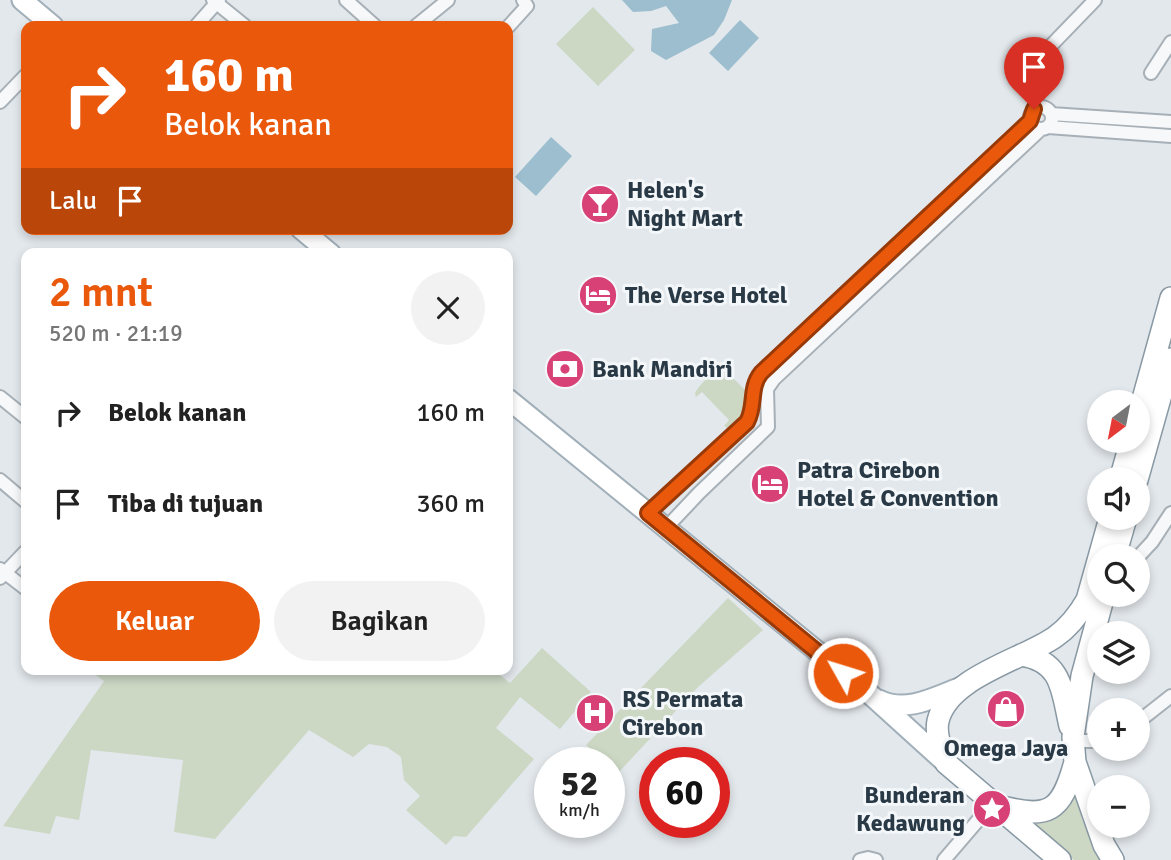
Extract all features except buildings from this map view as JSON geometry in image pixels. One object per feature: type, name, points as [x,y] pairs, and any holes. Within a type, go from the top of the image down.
[{"type":"highway","points":[[1133,467],[1162,371],[1171,298]]},
{"type":"highway","points":[[1150,394],[1162,371]]},
{"type":"highway","points":[[1060,860],[946,763],[938,739],[938,721],[946,701],[964,686],[1056,637],[1081,611],[1087,600],[1107,530]]},
{"type":"highway","points":[[992,804],[1032,813],[1053,808],[1063,797],[1074,747],[1082,676],[1101,607]]},
{"type":"highway","points":[[1021,655],[1036,657],[1056,674],[1074,747],[1104,845],[1113,860]]},
{"type":"main road","points":[[22,0],[47,21]]},
{"type":"main road","points":[[513,402],[677,516],[946,763]]},
{"type":"main road","points":[[872,696],[888,705],[909,706],[964,686]]},
{"type":"street","points":[[346,0],[369,21]]},
{"type":"street","points":[[427,21],[448,0]]},
{"type":"street","points":[[513,21],[527,6],[523,0]]},
{"type":"street","points":[[1037,60],[1095,0]]},
{"type":"street","points":[[200,21],[216,1],[239,21]]},
{"type":"street","points":[[1151,73],[1171,42]]},
{"type":"street","points":[[0,102],[21,80]]},
{"type":"street","points":[[677,516],[768,426],[769,384],[834,314],[1042,123],[1171,123],[1171,135],[1042,123]]},
{"type":"street","points":[[659,503],[747,422],[755,380],[834,314]]},
{"type":"street","points":[[0,397],[21,414]]},
{"type":"street","points":[[0,480],[21,498]]},
{"type":"street","points":[[1150,544],[1171,513]]},
{"type":"street","points":[[21,556],[2,573],[21,586]]},
{"type":"street","points":[[1150,713],[1171,696]]},
{"type":"street","points":[[1074,747],[1087,744]]},
{"type":"street","points":[[944,860],[992,804]]},
{"type":"street","points":[[860,860],[876,860]]},
{"type":"green space","points":[[593,7],[635,50],[598,86],[556,44]]},
{"type":"green space","points":[[723,368],[746,391],[744,413],[729,429],[724,426],[729,420],[702,392],[696,397],[695,393],[707,379]]},
{"type":"green space","points":[[728,598],[763,630],[698,687],[642,747],[639,747],[625,766],[625,747],[586,745]]},
{"type":"green space","points":[[542,648],[591,692],[560,729],[520,697],[496,728],[534,759],[466,837],[454,836],[446,845],[406,810],[420,796],[404,780],[401,757],[387,747],[369,744],[353,757],[309,730],[215,839],[174,832],[183,760],[91,750],[79,820],[56,816],[50,834],[3,826],[104,681],[96,675],[500,675],[510,683]]},
{"type":"green space","points":[[1077,795],[1087,838],[1091,838],[1101,860],[1074,860],[1024,819],[1062,810]]},
{"type":"water","points":[[622,0],[732,0],[714,35],[666,60],[651,51],[652,29],[679,23],[666,6],[651,11],[633,12]]},
{"type":"water","points":[[740,20],[759,38],[728,71],[709,53]]},
{"type":"water","points":[[551,137],[572,156],[536,196],[515,177]]},
{"type":"place","name":"Helen's Night Mart","points":[[600,204]]},
{"type":"place","name":"The Verse Hotel","points":[[598,295]]},
{"type":"place","name":"Bank Mandiri","points":[[565,369]]},
{"type":"place","name":"Patra Cirebon Hotel & Convention","points":[[770,484]]},
{"type":"place","name":"Omega Jaya","points":[[1006,709]]},
{"type":"place","name":"RS Permata Cirebon","points":[[595,713]]},
{"type":"place","name":"Bunderan Kedawung","points":[[992,809]]},
{"type":"route","points":[[843,673],[648,513],[747,422],[755,380],[761,373],[1030,121],[1034,109]]}]
